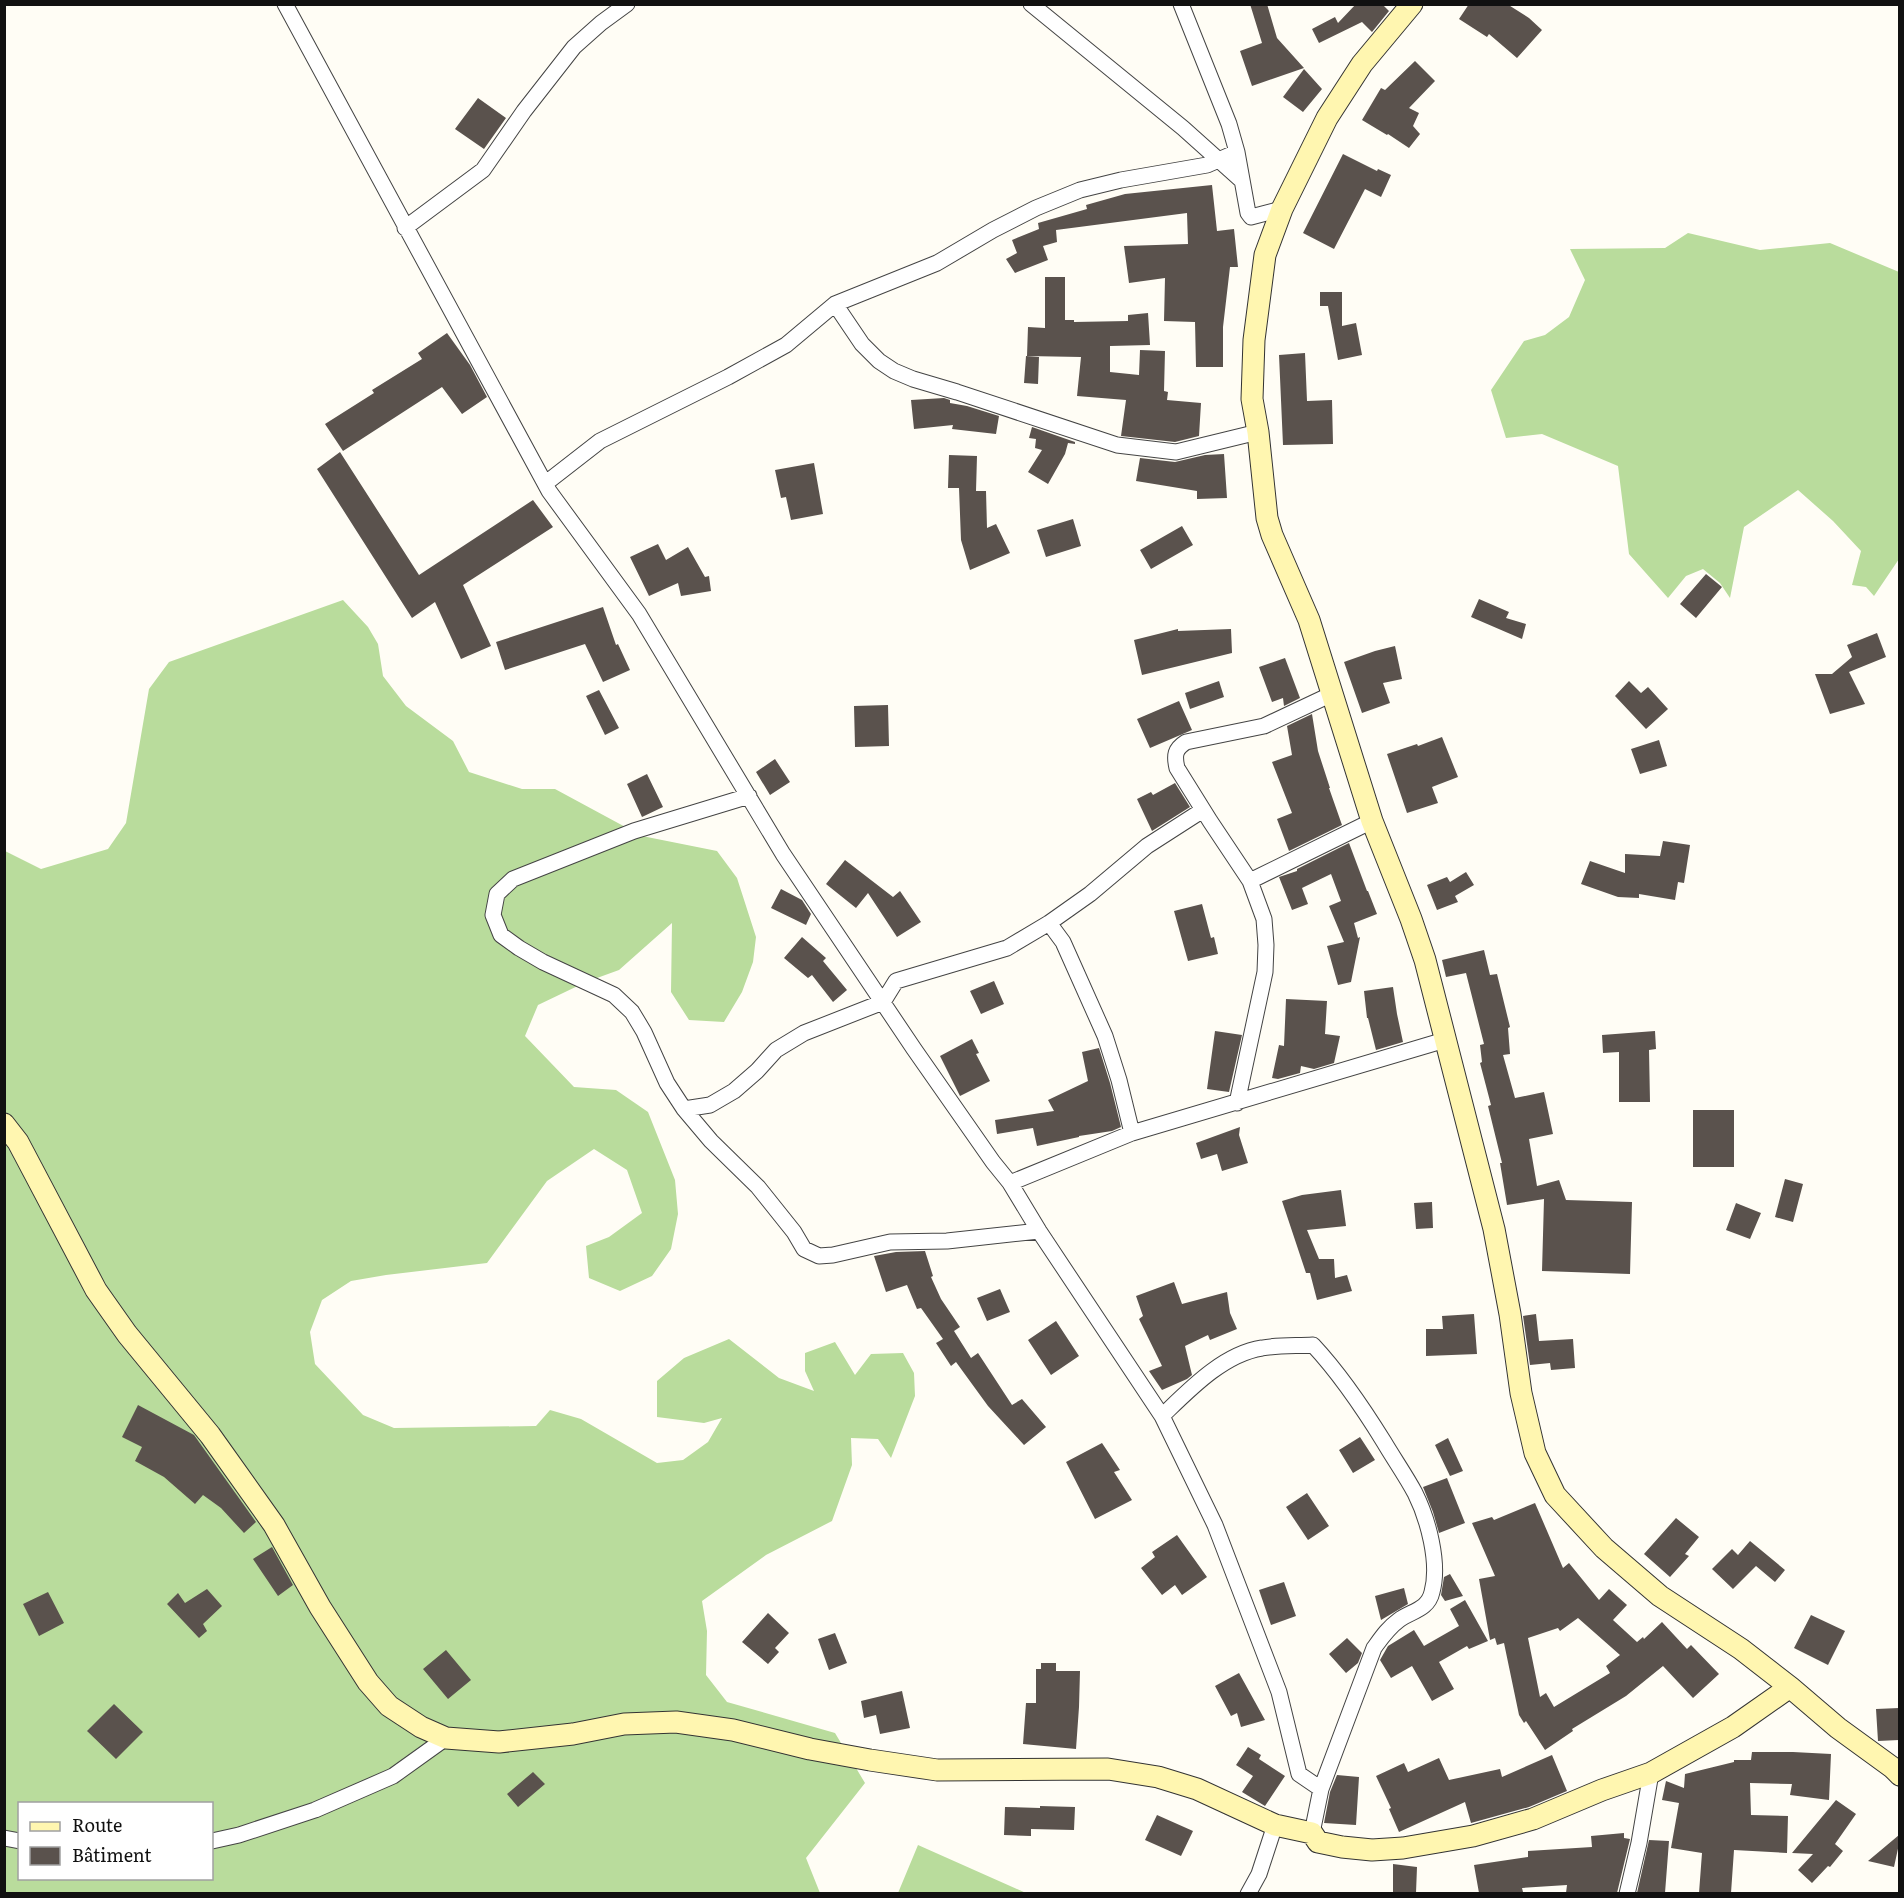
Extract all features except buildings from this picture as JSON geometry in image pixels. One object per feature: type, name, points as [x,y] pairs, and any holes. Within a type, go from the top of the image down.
[{"type":"street","points":[[285,4],[549,491],[639,614],[783,854],[993,1162],[1010,1183],[1039,1231],[1162,1416],[1215,1525],[1279,1692],[1299,1774],[1321,1789]]},
{"type":"street","points":[[405,228],[483,170],[524,111],[574,47],[627,4]]},
{"type":"street","points":[[1030,4],[1183,128],[1241,180]]},
{"type":"street","points":[[1181,4],[1229,124],[1237,152],[1246,207],[1251,217],[1282,209]]},
{"type":"street","points":[[1412,4],[1362,64],[1327,118],[1282,209],[1265,255],[1254,340],[1252,399],[1269,527],[1308,620],[1372,822],[1425,960],[1494,1229],[1510,1314],[1521,1394],[1535,1453],[1555,1495],[1604,1548],[1660,1596],[1740,1649],[1838,1728],[1893,1768],[1899,1776]]},
{"type":"street","points":[[546,483],[600,441],[728,377],[786,345],[835,304],[937,263],[1028,212],[1080,190],[1121,180],[1195,168],[1219,161],[1237,152]]},
{"type":"street","points":[[835,304],[862,344],[879,361],[894,371],[1107,441],[1176,452],[1258,432]]},
{"type":"street","points":[[1237,1103],[1265,972],[1264,919],[1250,881],[1177,768],[1174,759],[1175,752],[1186,742],[1264,726],[1332,694]]},
{"type":"street","points":[[749,796],[623,836],[513,879],[497,894],[494,915],[501,935],[543,962],[614,995],[632,1012],[644,1032],[667,1083],[684,1109],[711,1141],[758,1187],[794,1232],[804,1249],[819,1256],[833,1255],[890,1242],[947,1241],[1039,1231]]},
{"type":"street","points":[[684,1109],[710,1105],[734,1091],[776,1050],[804,1033],[883,1002],[896,981],[1007,948],[1049,923],[1090,894],[1147,846],[1203,810]]},
{"type":"street","points":[[1250,881],[1372,822]]},
{"type":"street","points":[[1049,923],[1063,942],[1105,1036],[1132,1133]]},
{"type":"street","points":[[1010,1183],[1132,1133],[1445,1040]]},
{"type":"street","points":[[4,1124],[18,1142],[96,1290],[127,1334],[210,1435],[274,1525],[320,1607],[368,1682],[388,1706],[421,1727],[446,1738],[499,1742],[573,1734],[624,1724],[676,1722],[733,1730],[820,1751],[937,1770],[1107,1769],[1158,1777],[1197,1789],[1275,1825],[1312,1833],[1318,1842],[1342,1848],[1372,1850],[1403,1848],[1461,1838],[1533,1819],[1602,1790],[1651,1773],[1734,1727],[1790,1687]]},
{"type":"street","points":[[1162,1416],[1204,1376],[1242,1354],[1259,1348],[1276,1346],[1313,1346],[1357,1399],[1415,1493],[1430,1537],[1435,1566],[1432,1593],[1427,1603],[1418,1611],[1402,1618],[1386,1631],[1374,1648],[1321,1789],[1312,1833]]},
{"type":"street","points":[[213,1841],[239,1835],[315,1810],[393,1776],[446,1738]]},
{"type":"street","points":[[1627,1893],[1639,1843],[1651,1773]]},
{"type":"street","points":[[1248,1893],[1259,1874],[1275,1825]]},
{"type":"green space","points":[[1688,233],[1760,250],[1830,243],[1899,272],[1899,559],[1874,596],[1866,587],[1852,585],[1861,551],[1833,521],[1798,490],[1744,527],[1730,598],[1720,583],[1703,569],[1686,576],[1668,598],[1629,554],[1618,466],[1542,434],[1506,438],[1491,390],[1524,341],[1545,335],[1569,317],[1585,280],[1570,249],[1665,248]]},
{"type":"green space","points":[[343,600],[368,627],[378,644],[383,676],[406,706],[453,741],[469,772],[522,789],[555,789],[642,836],[717,851],[737,878],[756,937],[753,962],[742,992],[724,1022],[689,1020],[671,992],[672,923],[619,970],[586,982],[538,1005],[525,1036],[574,1087],[616,1090],[648,1112],[675,1180],[678,1214],[671,1249],[652,1276],[620,1291],[589,1278],[586,1246],[609,1237],[642,1213],[627,1170],[594,1149],[547,1181],[487,1263],[351,1281],[322,1300],[310,1332],[315,1364],[363,1415],[394,1428],[536,1426],[550,1410],[581,1419],[657,1463],[683,1460],[708,1442],[722,1418],[704,1423],[657,1417],[657,1381],[684,1358],[729,1339],[779,1378],[814,1391],[805,1371],[805,1353],[835,1342],[855,1375],[871,1354],[903,1353],[914,1373],[915,1396],[891,1458],[878,1439],[851,1438],[852,1465],[832,1521],[766,1555],[702,1601],[707,1631],[706,1675],[727,1702],[835,1733],[865,1783],[806,1858],[820,1893],[5,1894],[5,851],[41,869],[108,849],[126,823],[149,689],[169,662]]},
{"type":"green space","points":[[918,1845],[1026,1893],[898,1893]]}]
